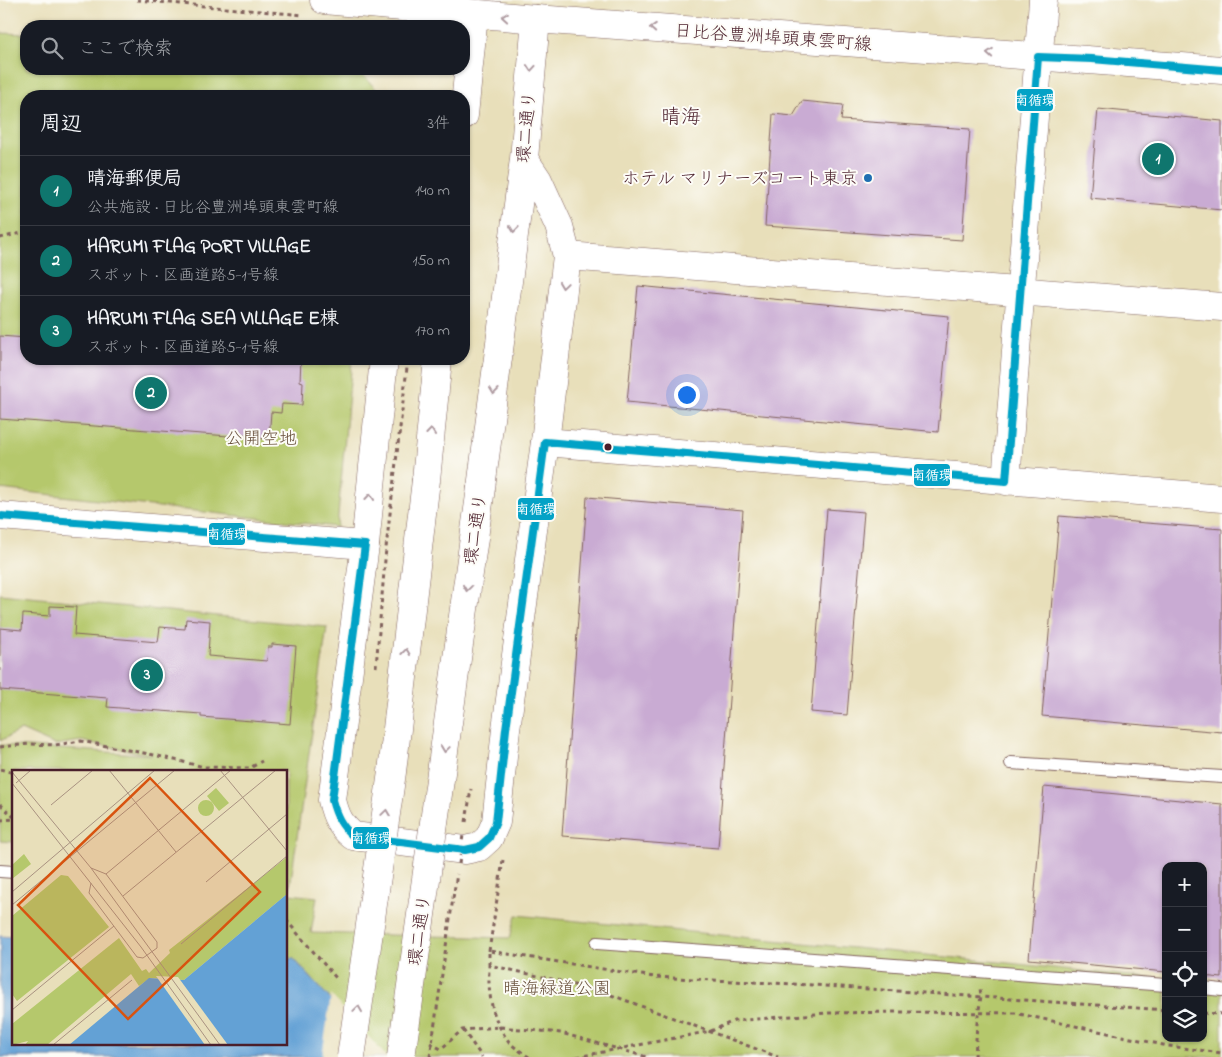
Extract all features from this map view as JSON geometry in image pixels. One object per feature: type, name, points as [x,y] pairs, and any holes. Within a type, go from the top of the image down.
[{"type":"main road","points":[[1006,481],[1043,0]]},
{"type":"main road","name":"日比谷豊洲埠頭東雲町線","points":[[314,7],[475,7],[537,10],[1038,57],[1092,59],[1222,70]]},
{"type":"main road","points":[[470,57],[475,7]]},
{"type":"main road","name":"環二通り","points":[[401,1057],[442,775],[524,159],[537,10]]},
{"type":"main road","points":[[467,90],[468,75]]},
{"type":"main road","points":[[383,365],[365,545],[332,800],[336,817],[342,827],[353,836],[465,850],[479,847],[489,838],[496,822],[507,719],[545,442],[558,317],[567,256],[559,226],[538,180],[524,159]]},
{"type":"main road","points":[[567,256],[1222,307]]},
{"type":"main road","points":[[351,1057],[392,772],[437,365]]},
{"type":"main road","points":[[545,442],[1222,498]]},
{"type":"main road","points":[[0,516],[365,545]]},
{"type":"lane","points":[[1011,763],[1222,776]]},
{"type":"lane","points":[[597,943],[1162,985]]},
{"type":"lane","points":[[1207,988],[1222,990]]},
{"type":"path","points":[[137,0],[314,7]]},
{"type":"path","points":[[0,238],[20,233]]},
{"type":"path","points":[[0,747],[81,742],[154,755],[204,767],[250,768],[262,761]]},
{"type":"path","points":[[0,804],[12,816]]},
{"type":"path","points":[[430,1057],[464,835]]},
{"type":"path","points":[[529,1057],[511,1044],[500,1027],[490,1001],[490,951],[654,977],[981,996],[1162,1010]]},
{"type":"path","points":[[489,965],[556,980],[614,996],[778,1057]]},
{"type":"path","points":[[975,1057],[981,996],[976,971]]},
{"type":"path","points":[[577,1057],[711,1031],[734,1021],[827,1013],[979,1012],[1016,1013],[1168,1046],[1222,1053]]},
{"type":"path","points":[[1207,1013],[1222,1014]]},
{"type":"path","points":[[500,1027],[561,1033],[647,1057]]},
{"type":"path","points":[[462,1030],[482,1057]]},
{"type":"green space","name":"公開空地","points":[[0,33],[20,34],[20,75],[363,75],[376,90],[20,90],[20,365],[351,365],[337,527],[0,489]]},
{"type":"green space","name":"晴海緑道公園","points":[[0,594],[327,627],[289,894],[317,897],[311,933],[510,938],[516,915],[1162,980],[1162,1042],[1207,1042],[1207,984],[1222,986],[1222,1057],[383,1057],[294,959],[288,958],[288,770],[12,770],[12,842],[0,841],[0,745],[152,755],[81,741],[55,745],[21,730],[0,741]]},
{"type":"water","points":[[0,936],[12,937],[12,1044],[288,1044],[288,958],[294,959],[383,1057],[0,1057]]},
{"type":"pier","points":[[331,995],[385,1055],[386,1057],[322,1057]]},
{"type":"building","name":"ホテル マリナーズコート東京","points":[[802,101],[843,105],[841,120],[970,129],[962,240],[765,226],[773,114],[793,116]]},
{"type":"building","points":[[1098,109],[1222,121],[1222,210],[1090,198]]},
{"type":"building","points":[[638,286],[949,316],[938,432],[627,402]]},
{"type":"building","points":[[0,336],[20,338],[20,365],[301,365],[300,381],[303,382],[302,405],[282,404],[281,413],[271,412],[269,439],[0,419]]},
{"type":"building","points":[[587,497],[743,510],[718,848],[562,836]]},
{"type":"building","points":[[827,509],[864,512],[847,715],[811,712]]},
{"type":"building","points":[[1059,516],[1222,529],[1222,732],[1042,716]]},
{"type":"building","points":[[50,606],[76,607],[74,635],[158,642],[160,627],[185,629],[186,619],[210,621],[208,656],[267,661],[268,647],[272,647],[272,644],[296,646],[290,724],[201,717],[201,714],[107,707],[108,698],[0,690],[0,628],[22,630],[23,614],[50,616]]},
{"type":"building","points":[[1044,787],[1222,804],[1222,978],[1207,976],[1207,862],[1162,862],[1162,972],[1029,959]]},
{"type":"transit line","name":"南循環","points":[[0,516],[365,545],[332,800],[335,811],[342,824],[353,836],[465,850],[479,847],[489,838],[496,822],[506,729],[545,442],[1006,481],[1038,57],[1092,59],[1222,70]]},
{"type":"place","name":"晴海郵便局","points":[[1158,159]]},
{"type":"place","name":"ホテル マリナーズコート東京","points":[[868,178]]},
{"type":"place","name":"HARUMI FLAG PORT VILLAGE","points":[[151,393]]},
{"type":"place","name":"HARUMI FLAG SEA VILLAGE E棟","points":[[147,675]]},
{"type":"district","name":"晴海","points":[[681,116]]}]
